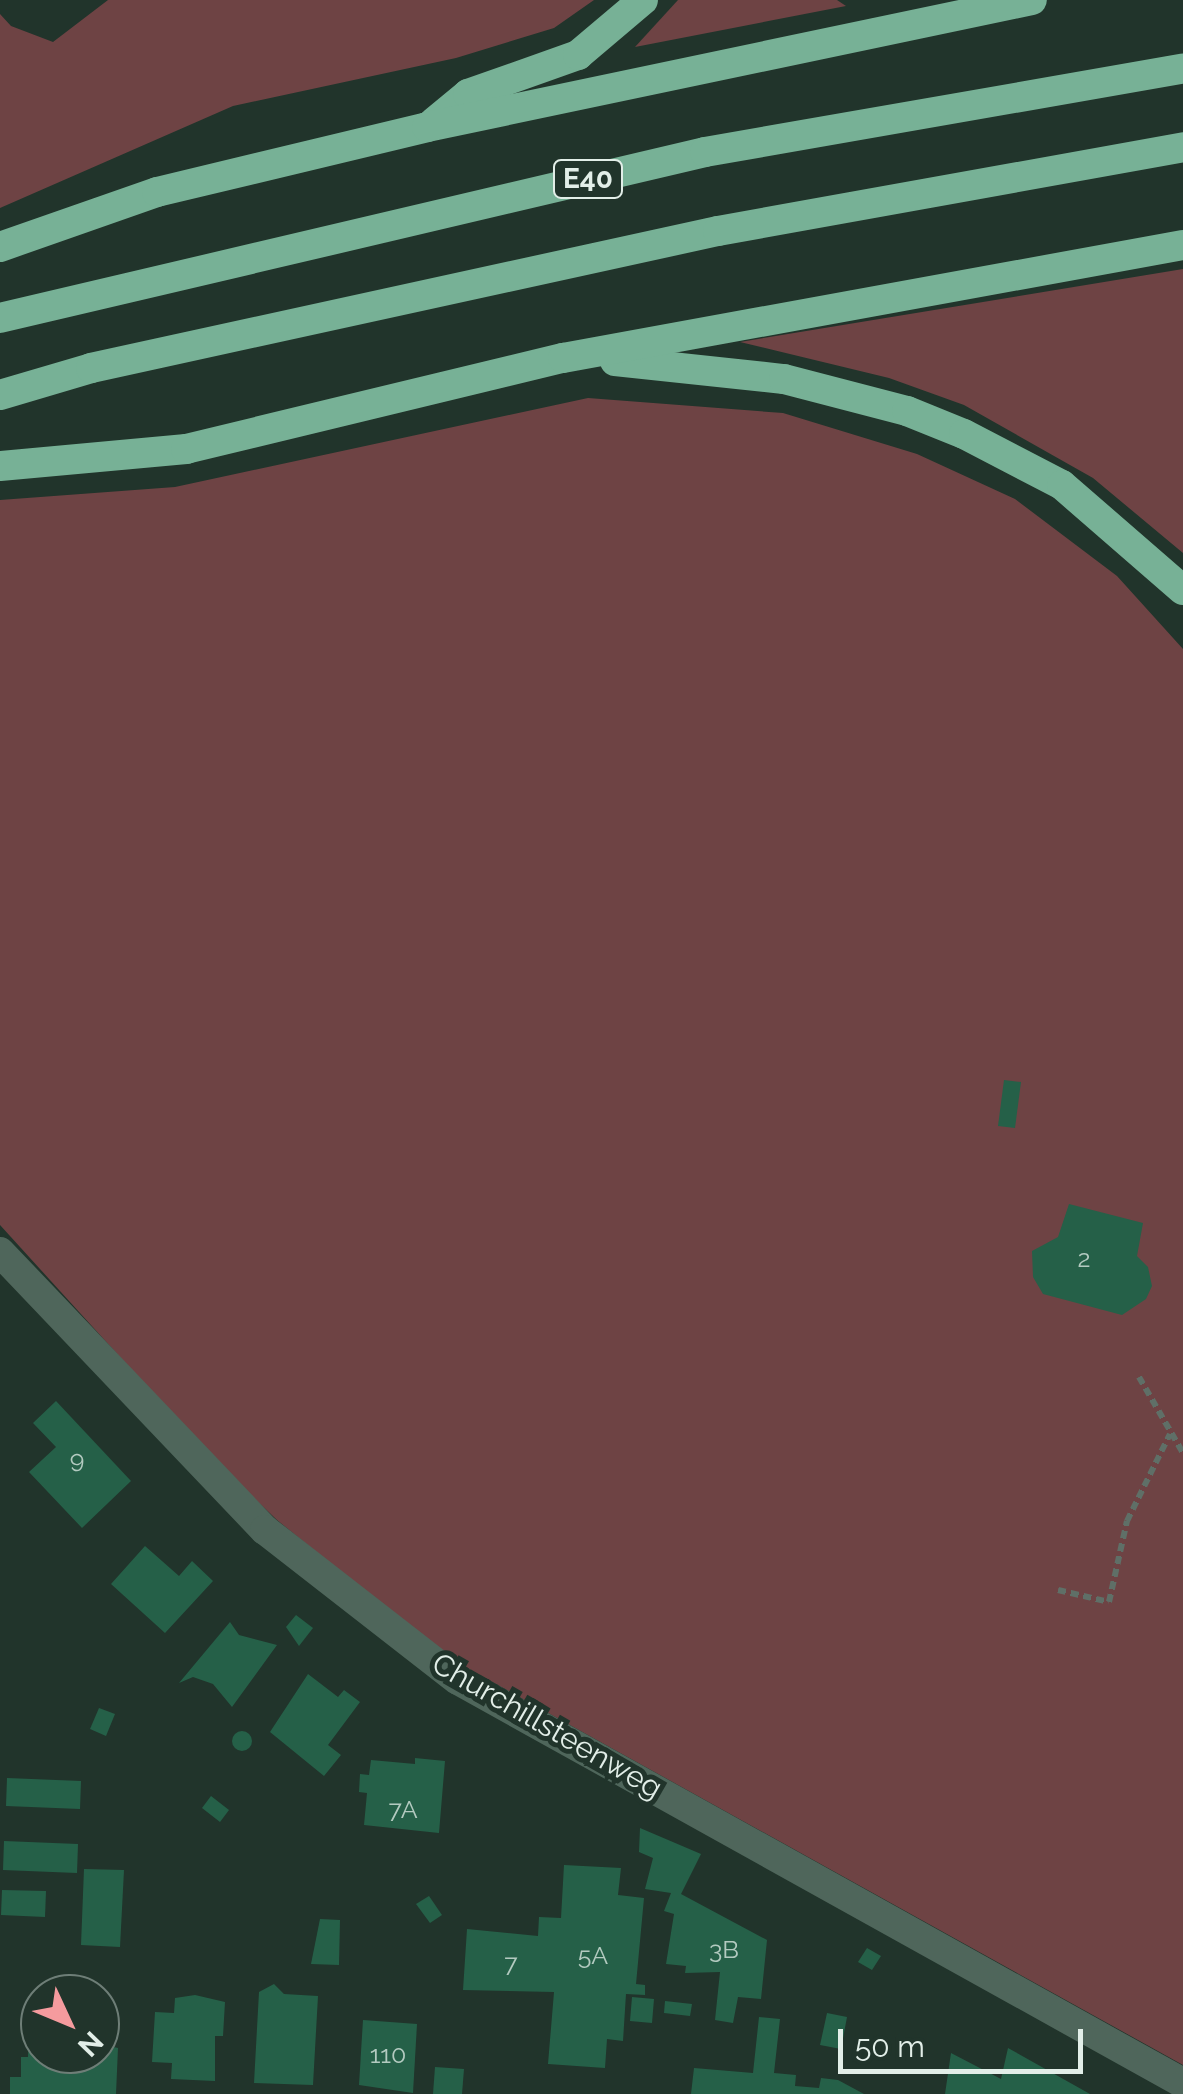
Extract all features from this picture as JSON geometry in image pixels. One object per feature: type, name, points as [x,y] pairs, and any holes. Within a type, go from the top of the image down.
[{"type":"highway","points":[[427,127],[468,94],[578,55],[643,0]]},
{"type":"highway","points":[[0,247],[157,192],[427,127],[1032,0]]},
{"type":"highway","name":"E40","points":[[0,318],[705,152],[1183,69]]},
{"type":"highway","points":[[0,395],[90,368],[718,231],[1183,147]]},
{"type":"highway","points":[[0,466],[186,449],[562,358],[1183,244]]},
{"type":"highway","points":[[562,358],[729,369],[907,411],[1062,484],[1183,590]]},
{"type":"street","name":"Churchillsteenweg","points":[[0,1252],[265,1530],[458,1680],[1183,2083]]},
{"type":"path","points":[[1138,1377],[1183,1453]]},
{"type":"path","points":[[1058,1590],[1109,1602],[1127,1521],[1170,1434]]},
{"type":"shaded area","points":[[108,0],[594,0],[554,28],[456,58],[233,106],[0,208],[0,14],[11,26],[53,42]]},
{"type":"shaded area","points":[[678,0],[837,0],[846,6],[635,47]]},
{"type":"shaded area","points":[[1183,269],[1183,553],[1093,478],[964,405],[889,378],[740,342]]},
{"type":"shaded area","points":[[588,398],[783,413],[917,454],[1015,499],[1117,576],[1183,649],[1183,2065],[467,1668],[411,1629],[277,1520],[210,1456],[0,1225],[0,500],[175,487]]},
{"type":"building","points":[[1004,1080],[1021,1082],[1015,1128],[998,1126]]},
{"type":"building","points":[[1069,1204],[1143,1223],[1137,1256],[1148,1267],[1152,1286],[1146,1299],[1122,1315],[1043,1294],[1033,1277],[1032,1251],[1058,1237]]},
{"type":"building","points":[[56,1401],[131,1481],[82,1528],[29,1472],[56,1447],[33,1423]]},
{"type":"building","points":[[145,1546],[179,1576],[192,1561],[213,1581],[165,1633],[111,1584]]},
{"type":"building","points":[[296,1615],[313,1628],[299,1646],[286,1627]]},
{"type":"building","points":[[230,1622],[239,1635],[277,1645],[232,1707],[213,1684],[193,1677],[179,1683]]},
{"type":"building","points":[[308,1674],[338,1697],[344,1690],[360,1702],[328,1745],[341,1755],[324,1776],[270,1732]]},
{"type":"building","points":[[99,1708],[115,1714],[106,1736],[90,1729]]},
{"type":"building","points":[[242,1731],[252,1741],[242,1751],[232,1741]]},
{"type":"building","points":[[415,1758],[445,1761],[439,1833],[364,1825],[367,1793],[359,1792],[360,1774],[369,1775],[371,1760],[415,1764]]},
{"type":"building","points":[[7,1778],[81,1781],[80,1809],[6,1806]]},
{"type":"building","points":[[211,1796],[229,1810],[220,1822],[202,1808]]},
{"type":"building","points":[[640,1828],[701,1854],[681,1894],[767,1940],[761,1999],[738,1997],[733,2023],[715,2020],[720,1972],[685,1973],[686,1966],[666,1964],[674,1914],[664,1911],[671,1893],[645,1889],[653,1858],[639,1852]]},
{"type":"building","points":[[4,1841],[78,1844],[77,1873],[3,1870]]},
{"type":"building","points":[[564,1865],[621,1868],[618,1895],[644,1898],[636,1984],[645,1985],[645,1995],[626,1994],[623,2041],[607,2039],[605,2068],[548,2064],[554,1992],[463,1990],[467,1929],[538,1936],[539,1917],[561,1918]]},
{"type":"building","points":[[84,1869],[124,1870],[120,1947],[81,1945]]},
{"type":"building","points":[[2,1890],[46,1891],[45,1917],[1,1915]]},
{"type":"building","points":[[429,1896],[442,1915],[430,1923],[416,1904]]},
{"type":"building","points":[[320,1919],[340,1920],[339,1965],[311,1964]]},
{"type":"building","points":[[867,1948],[881,1956],[872,1970],[858,1962]]},
{"type":"building","points":[[274,1984],[284,1994],[318,1996],[313,2085],[254,2083],[259,1992]]},
{"type":"building","points":[[195,1995],[225,2002],[223,2036],[215,2036],[215,2081],[171,2079],[172,2063],[152,2062],[155,2012],[174,2013],[175,1998]]},
{"type":"building","points":[[632,1997],[654,1999],[652,2023],[630,2021]]},
{"type":"building","points":[[665,2001],[692,2004],[690,2016],[664,2013]]},
{"type":"building","points":[[827,2013],[847,2017],[841,2049],[820,2045]]},
{"type":"building","points":[[759,2017],[780,2019],[774,2073],[796,2075],[795,2086],[819,2088],[821,2078],[838,2080],[864,2094],[691,2094],[694,2068],[753,2073]]},
{"type":"building","points":[[363,2020],[417,2024],[413,2093],[359,2085]]},
{"type":"building","points":[[1008,2048],[1090,2094],[945,2094],[951,2053],[1001,2079]]},
{"type":"building","points":[[435,2067],[464,2069],[462,2094],[433,2094]]},
{"type":"building","points":[[117,2074],[116,2094],[10,2094],[10,2077]]}]
